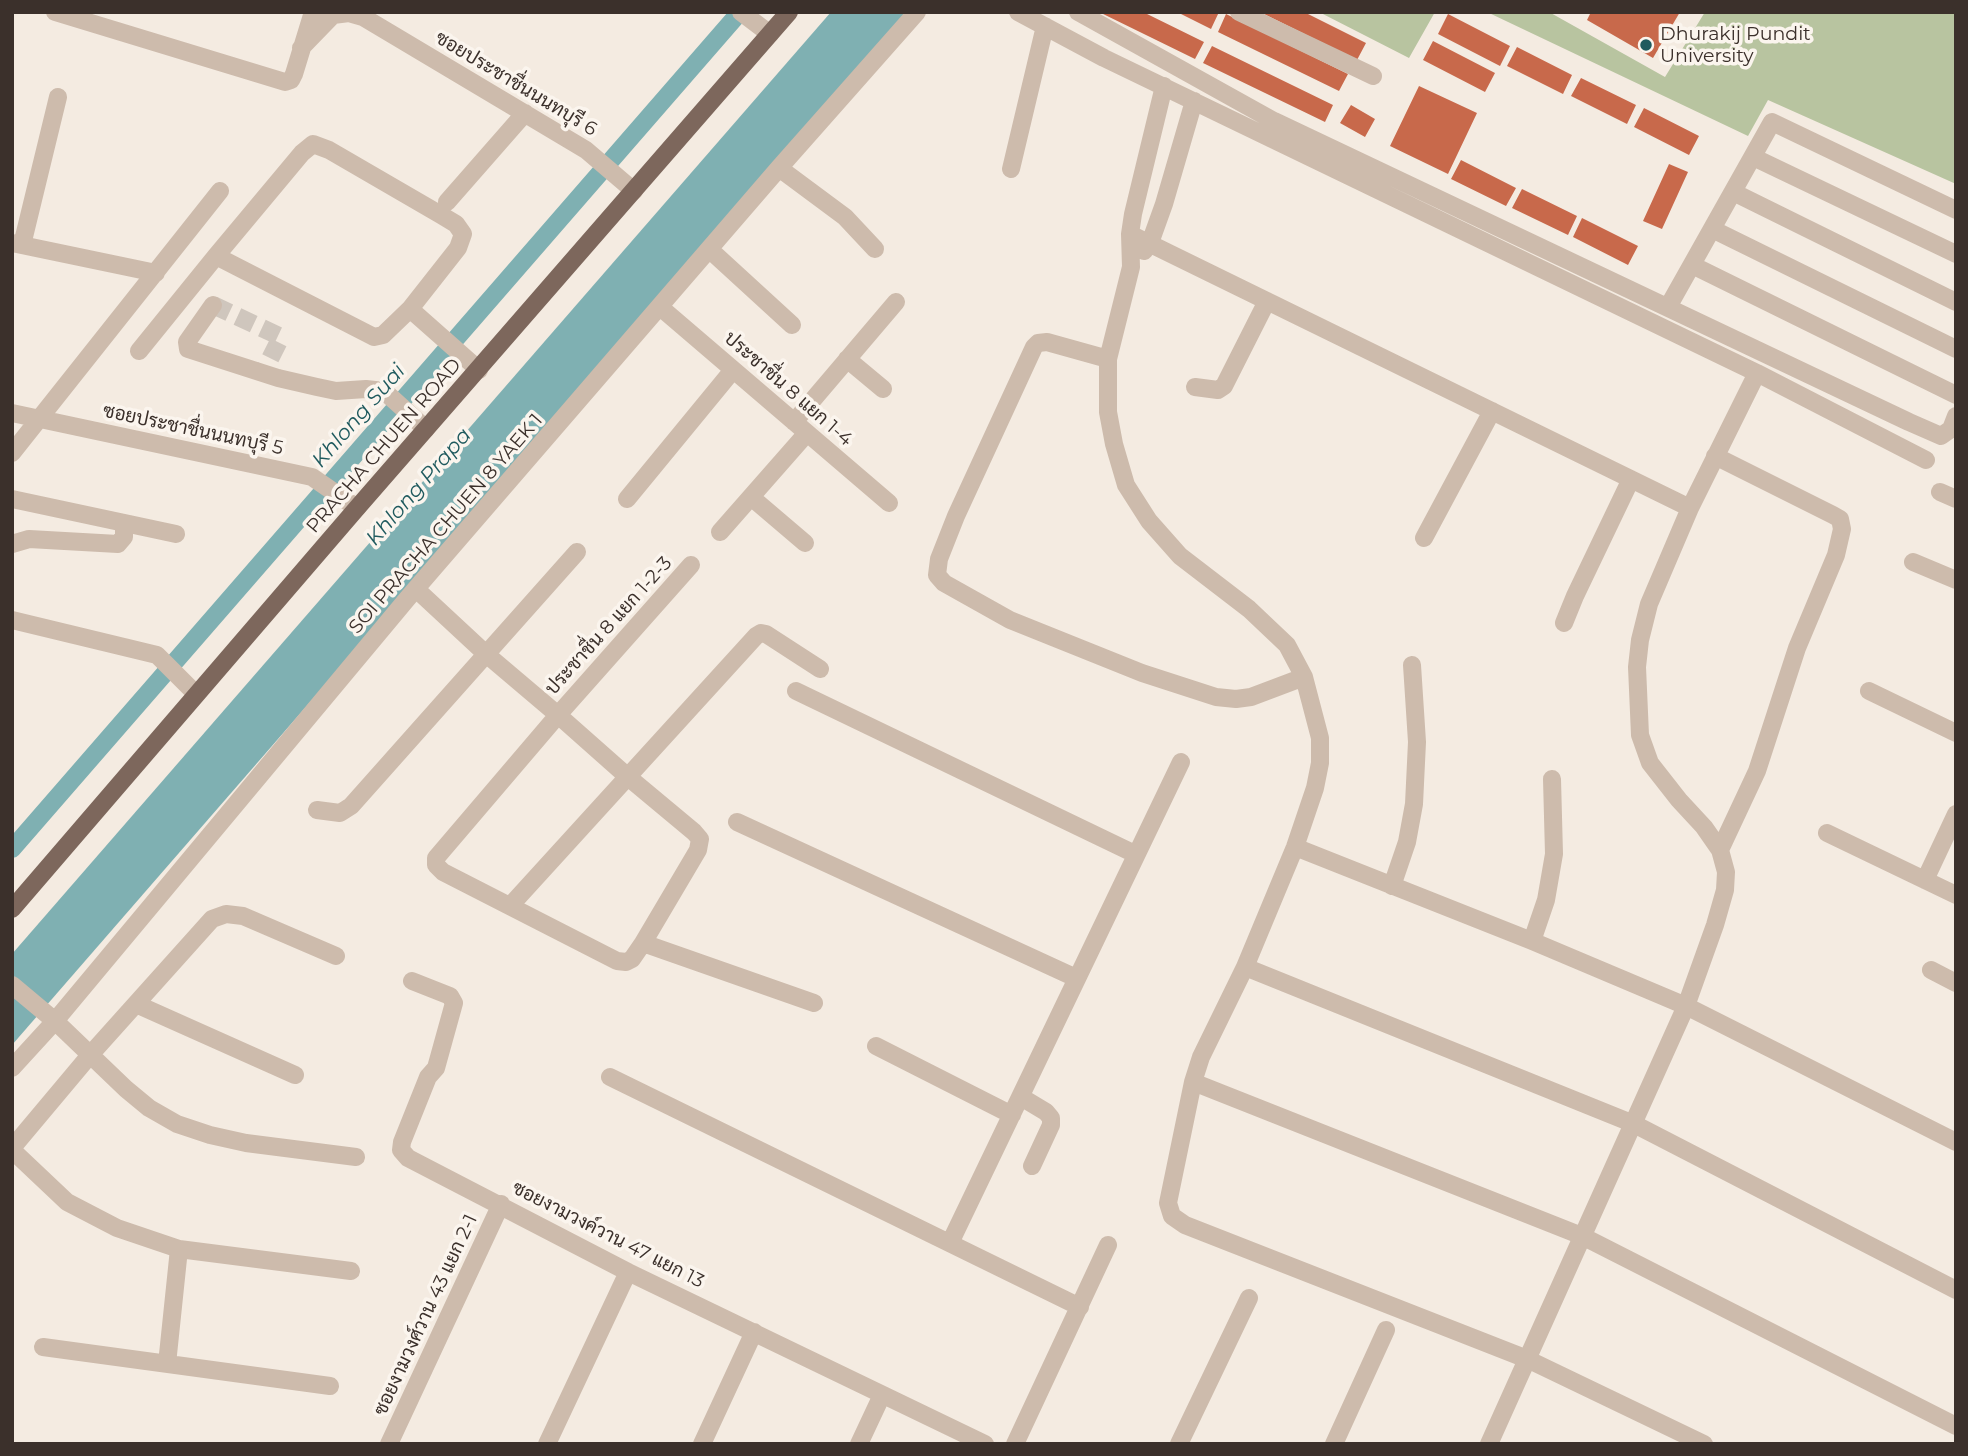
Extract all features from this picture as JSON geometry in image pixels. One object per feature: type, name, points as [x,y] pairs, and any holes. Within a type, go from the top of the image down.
[{"type":"main road","name":"PRACHA CHUEN ROAD","points":[[12,909],[789,12]]},
{"type":"street","points":[[55,12],[285,82],[291,80],[294,74],[313,12]]},
{"type":"street","name":"SOI PRACHA CHUEN 8 YAEK 1","points":[[12,1068],[50,1017],[416,589],[917,12]]},
{"type":"street","points":[[1018,12],[1104,58],[1756,373],[1926,460]]},
{"type":"street","points":[[1078,12],[1274,121],[1941,436],[1951,429],[1956,416]]},
{"type":"street","points":[[1239,12],[1373,76]]},
{"type":"street","name":"ซอยประชาชื่นนนทบุรี 6","points":[[301,48],[333,15],[349,13],[363,17],[592,155],[634,191]]},
{"type":"street","points":[[746,16],[770,34]]},
{"type":"street","points":[[1011,169],[1045,26]]},
{"type":"street","points":[[1164,86],[1138,188],[1130,234],[1131,267],[1108,359],[1108,412],[1114,444],[1126,485],[1149,521],[1180,556],[1273,630],[1287,645],[1304,677],[1320,738],[1320,763],[1315,788],[1295,847],[1245,967],[1201,1057],[1193,1082],[1168,1203],[1172,1216],[1185,1225],[1527,1359],[1704,1444]]},
{"type":"street","points":[[58,97],[17,244],[156,273]]},
{"type":"street","points":[[1131,267],[1150,243],[1194,101]]},
{"type":"street","points":[[447,202],[525,113]]},
{"type":"street","points":[[1668,307],[1772,122],[1956,210]]},
{"type":"street","points":[[139,351],[216,256],[302,153],[313,144],[320,145],[441,215],[463,234],[458,248],[410,309],[383,335],[374,337],[216,256]]},
{"type":"street","points":[[1753,157],[1956,254]]},
{"type":"street","points":[[779,168],[845,218],[875,249]]},
{"type":"street","points":[[12,453],[41,420],[220,191]]},
{"type":"street","points":[[1733,192],[1956,302]]},
{"type":"street","points":[[1712,229],[1956,349]]},
{"type":"street","points":[[1130,234],[1690,508]]},
{"type":"street","points":[[709,249],[792,325]]},
{"type":"street","points":[[1692,265],[1956,395]]},
{"type":"street","points":[[1195,387],[1218,390],[1224,386],[1267,301]]},
{"type":"street","points":[[720,532],[751,497],[847,359],[896,302]]},
{"type":"street","points":[[213,305],[187,342],[188,349],[278,378],[317,387],[336,391],[373,389],[389,394],[426,429]]},
{"type":"street","name":"ประชาชื่น 8 แยก 1-4","points":[[660,307],[889,503]]},
{"type":"street","points":[[410,309],[479,370]]},
{"type":"street","points":[[1108,359],[1047,342],[1038,343],[1034,347],[956,516],[939,559],[937,575],[944,583],[1010,621],[1142,673],[1216,697],[1251,697],[1304,677]]},
{"type":"street","points":[[847,359],[883,389]]},
{"type":"street","points":[[627,499],[733,370]]},
{"type":"street","points":[[1489,1444],[1686,1006],[1716,925],[1725,890],[1726,872],[1720,850],[1650,762],[1640,735],[1637,705],[1638,654],[1649,604],[1690,508],[1756,373]]},
{"type":"street","points":[[1424,538],[1492,411]]},
{"type":"street","name":"ซอยประชาชื่นนนทบุรี 5","points":[[12,413],[312,477],[357,508]]},
{"type":"street","points":[[1715,456],[1840,519],[1842,529],[1836,555],[1797,648],[1757,771],[1720,850]]},
{"type":"street","points":[[1564,623],[1631,479]]},
{"type":"street","points":[[751,497],[805,543]]},
{"type":"street","points":[[12,499],[176,534]]},
{"type":"street","points":[[12,544],[29,540],[118,544],[124,537],[124,523]]},
{"type":"street","points":[[317,810],[340,813],[351,806],[577,552]]},
{"type":"street","points":[[1913,562],[1956,580]]},
{"type":"street","name":"ประชาชื่น 8 แยก 1-2-3","points":[[510,905],[443,872],[436,864],[436,858],[691,565]]},
{"type":"street","points":[[416,589],[486,654],[558,715],[628,777],[700,839],[698,850],[643,943],[629,961],[617,961],[510,905],[628,777],[761,633],[820,669]]},
{"type":"street","points":[[12,620],[157,655],[196,694]]},
{"type":"street","points":[[1392,886],[1407,842],[1414,804],[1417,742],[1412,665]]},
{"type":"street","points":[[796,691],[1135,853]]},
{"type":"street","points":[[1869,691],[1956,733]]},
{"type":"street","points":[[950,1243],[1181,762]]},
{"type":"street","points":[[1532,941],[1546,900],[1554,854],[1552,779]]},
{"type":"street","points":[[1925,880],[1956,814]]},
{"type":"street","points":[[737,822],[1076,978]]},
{"type":"street","points":[[1827,833],[1956,895]]},
{"type":"street","points":[[1295,847],[1532,941],[1686,1006],[1956,1142]]},
{"type":"street","points":[[336,956],[243,916],[226,914],[212,919],[90,1055],[12,1149],[67,1202],[117,1228],[179,1249],[351,1272]]},
{"type":"street","points":[[643,943],[814,1003]]},
{"type":"street","points":[[1245,967],[1634,1124],[1956,1290]]},
{"type":"street","points":[[1931,970],[1956,983]]},
{"type":"street","name":"ซอยงามวงค์วาน 47 แยก 13","points":[[412,981],[450,996],[454,1003],[436,1068],[428,1077],[402,1142],[401,1150],[408,1158],[628,1272],[985,1444]]},
{"type":"street","points":[[12,985],[149,1108],[177,1124],[246,1143],[356,1157]]},
{"type":"street","points":[[136,1004],[295,1075]]},
{"type":"street","points":[[876,1046],[1012,1115]]},
{"type":"street","points":[[610,1077],[1080,1307]]},
{"type":"street","points":[[1193,1082],[1583,1236],[1956,1426]]},
{"type":"street","points":[[1021,1097],[1051,1118],[1051,1125],[1032,1166]]},
{"type":"street","name":"ซอยงามวงศ์วาน 43 แยก 2-1","points":[[389,1444],[501,1204]]},
{"type":"street","points":[[1015,1444],[1108,1245]]},
{"type":"street","points":[[167,1364],[179,1249]]},
{"type":"street","points":[[547,1444],[628,1272]]},
{"type":"street","points":[[1179,1444],[1249,1298]]},
{"type":"street","points":[[1334,1444],[1386,1330]]},
{"type":"street","points":[[702,1444],[754,1332]]},
{"type":"street","points":[[43,1347],[330,1386]]},
{"type":"street","points":[[859,1444],[882,1395]]},
{"type":"green space","points":[[1319,12],[1435,12],[1409,58]]},
{"type":"green space","points":[[1487,12],[1549,12],[1665,77],[1705,12],[1956,12],[1956,184],[1768,100],[1748,136]]},
{"type":"water","name":"Khlong Prapa","points":[[831,12],[910,12],[12,1045],[12,954]]},
{"type":"building","points":[[1099,12],[1143,12],[1204,42],[1195,59]]},
{"type":"building","points":[[1177,12],[1219,12],[1211,29]]},
{"type":"building","points":[[1260,12],[1304,12],[1366,43],[1357,60]]},
{"type":"building","points":[[1591,12],[1680,12],[1653,58],[1587,20]]},
{"type":"building","points":[[1226,14],[1348,74],[1339,91],[1218,32]]},
{"type":"building","points":[[1448,14],[1510,46],[1500,66],[1438,34]]},
{"type":"building","points":[[1433,41],[1495,73],[1485,92],[1423,60]]},
{"type":"building","points":[[1212,46],[1333,105],[1325,122],[1203,63]]},
{"type":"building","points":[[1517,47],[1572,75],[1563,94],[1507,66]]},
{"type":"building","points":[[1581,78],[1636,105],[1627,124],[1571,96]]},
{"type":"building","points":[[1419,86],[1477,113],[1448,174],[1390,146]]},
{"type":"building","points":[[1351,105],[1375,119],[1365,137],[1340,123]]},
{"type":"building","points":[[1644,108],[1699,136],[1689,155],[1634,127]]},
{"type":"building","points":[[1461,160],[1516,188],[1506,206],[1451,179]]},
{"type":"building","points":[[1669,164],[1688,172],[1662,229],[1643,221]]},
{"type":"building","points":[[1522,189],[1577,216],[1568,235],[1512,208]]},
{"type":"building","points":[[1582,218],[1638,246],[1628,265],[1573,237]]},
{"type":"waterway","name":"Khlong Suai","points":[[12,849],[740,12]]},
{"type":"tunnel","points":[[213,305],[281,337],[263,373]]},
{"type":"place","name":"Dhurakij Pundit University","points":[[1646,45]]}]
